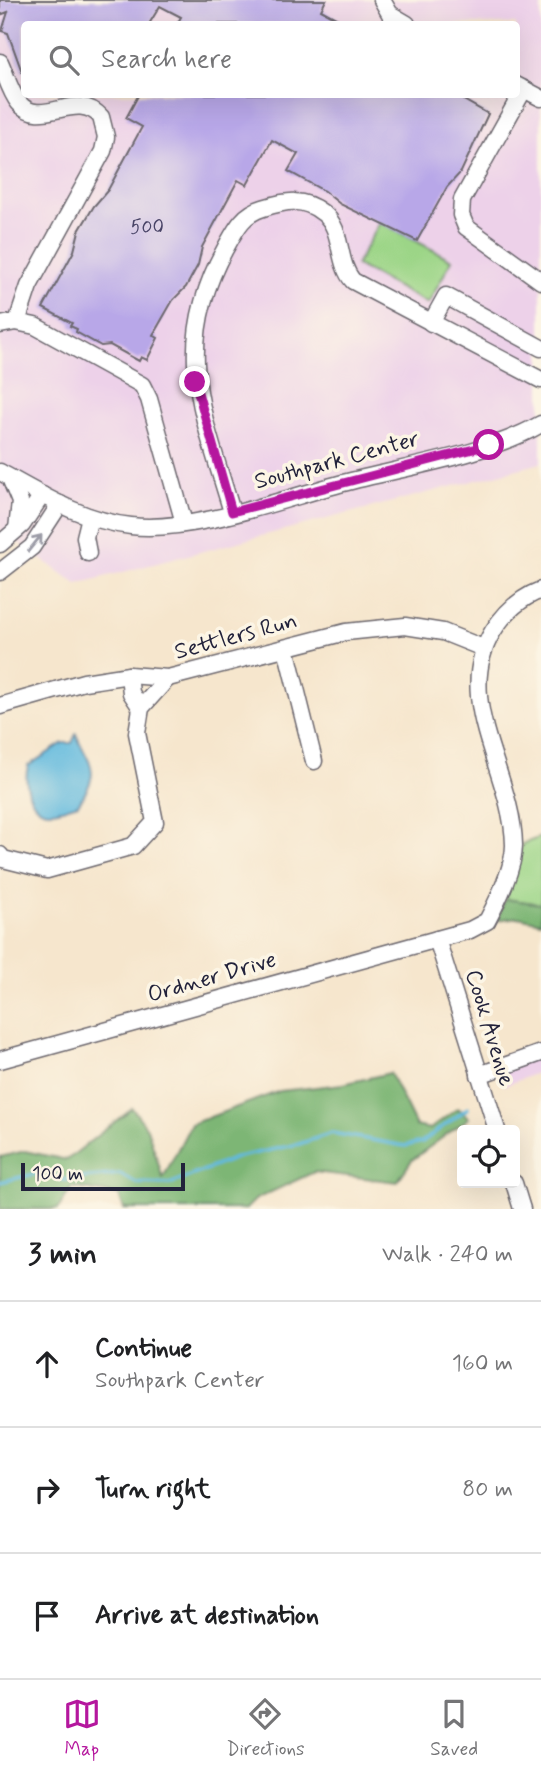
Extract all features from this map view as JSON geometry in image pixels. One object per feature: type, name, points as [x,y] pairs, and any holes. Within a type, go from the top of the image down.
[{"type":"street","points":[[382,0],[390,14],[402,21]]},
{"type":"street","points":[[0,62],[22,106],[39,112],[72,105],[89,108],[101,117],[106,137],[101,155],[29,286],[17,322]]},
{"type":"street","points":[[520,87],[541,98]]},
{"type":"street","points":[[514,98],[462,200],[460,215],[469,230],[541,281]]},
{"type":"street","points":[[232,512],[197,393],[198,319],[208,284],[244,218],[257,209],[293,200],[319,210],[331,222],[350,278],[541,380]]},
{"type":"street","points":[[431,323],[446,296],[541,348]]},
{"type":"street","points":[[0,325],[17,322],[35,326],[142,385],[149,399],[184,523]]},
{"type":"street","name":"Southpark Center","points":[[5,475],[90,517],[133,527],[184,523],[499,443],[541,424]]},
{"type":"street","name":"Southpark Center","points":[[5,475],[20,502],[17,529]]},
{"type":"street","points":[[0,544],[17,529],[42,495]]},
{"type":"street","points":[[0,572],[32,547],[60,504]]},
{"type":"street","points":[[88,553],[85,537],[90,517]]},
{"type":"street","points":[[483,648],[509,610],[521,600],[541,590]]},
{"type":"street","name":"Settlers Run","points":[[0,706],[84,682],[129,675],[168,678],[346,632],[405,626],[443,632],[483,648]]},
{"type":"street","points":[[286,648],[314,761]]},
{"type":"street","name":"Ordner Drive","points":[[0,1060],[470,930],[487,921],[514,847],[509,815],[480,705],[478,666],[483,648]]},
{"type":"street","points":[[129,675],[131,693],[141,708]]},
{"type":"street","points":[[0,855],[4,859],[47,870],[133,846],[155,822],[138,733],[141,708],[168,678]]},
{"type":"street","name":"Cook Avenue","points":[[436,939],[495,1125]]},
{"type":"street","points":[[479,1075],[541,1053]]},
{"type":"street","points":[[516,1188],[522,1209]]},
{"type":"shaded area","points":[[0,0],[541,0],[541,463],[77,584],[0,530]]},
{"type":"shaded area","points":[[541,1042],[541,1071],[504,1086],[500,1058]]},
{"type":"green space","points":[[380,222],[452,260],[428,304],[356,265]]},
{"type":"green space","points":[[541,837],[541,904],[505,899],[522,844]]},
{"type":"green space","points":[[505,899],[541,904],[541,922],[518,917],[497,920]]},
{"type":"green space","points":[[390,1073],[416,1126],[430,1129],[458,1108],[469,1118],[412,1160],[397,1182],[314,1172],[256,1199],[246,1209],[124,1209],[119,1195],[72,1187],[58,1209],[0,1209],[0,1157],[25,1151],[67,1160],[132,1108],[147,1128],[163,1178],[191,1124],[280,1091],[343,1084]]},
{"type":"water","points":[[76,734],[91,768],[90,783],[78,804],[53,811],[43,810],[32,801],[29,794],[28,766],[63,743],[72,743]]},
{"type":"building","points":[[0,0],[326,0],[321,10],[341,21],[179,21],[181,17],[160,6],[151,21],[21,21],[21,69],[8,33],[2,31],[8,12],[0,15]]},
{"type":"building","points":[[137,98],[460,98],[488,114],[461,172],[447,187],[417,241],[340,204],[324,191],[288,171],[298,154],[272,140],[247,185],[238,180],[202,247],[198,265],[186,287],[173,300],[153,335],[158,338],[147,360],[141,357],[139,361],[110,345],[101,346],[76,332],[77,329],[70,326],[72,323],[43,308],[74,251],[79,231],[94,206],[108,190],[142,127],[126,118]]},
{"type":"waterway","points":[[0,1182],[43,1172],[64,1180],[120,1174],[136,1183],[170,1184],[238,1157],[299,1144],[332,1133],[405,1146],[422,1142],[468,1108]]},
{"type":"route","points":[[195,382],[232,512],[489,445]]}]
